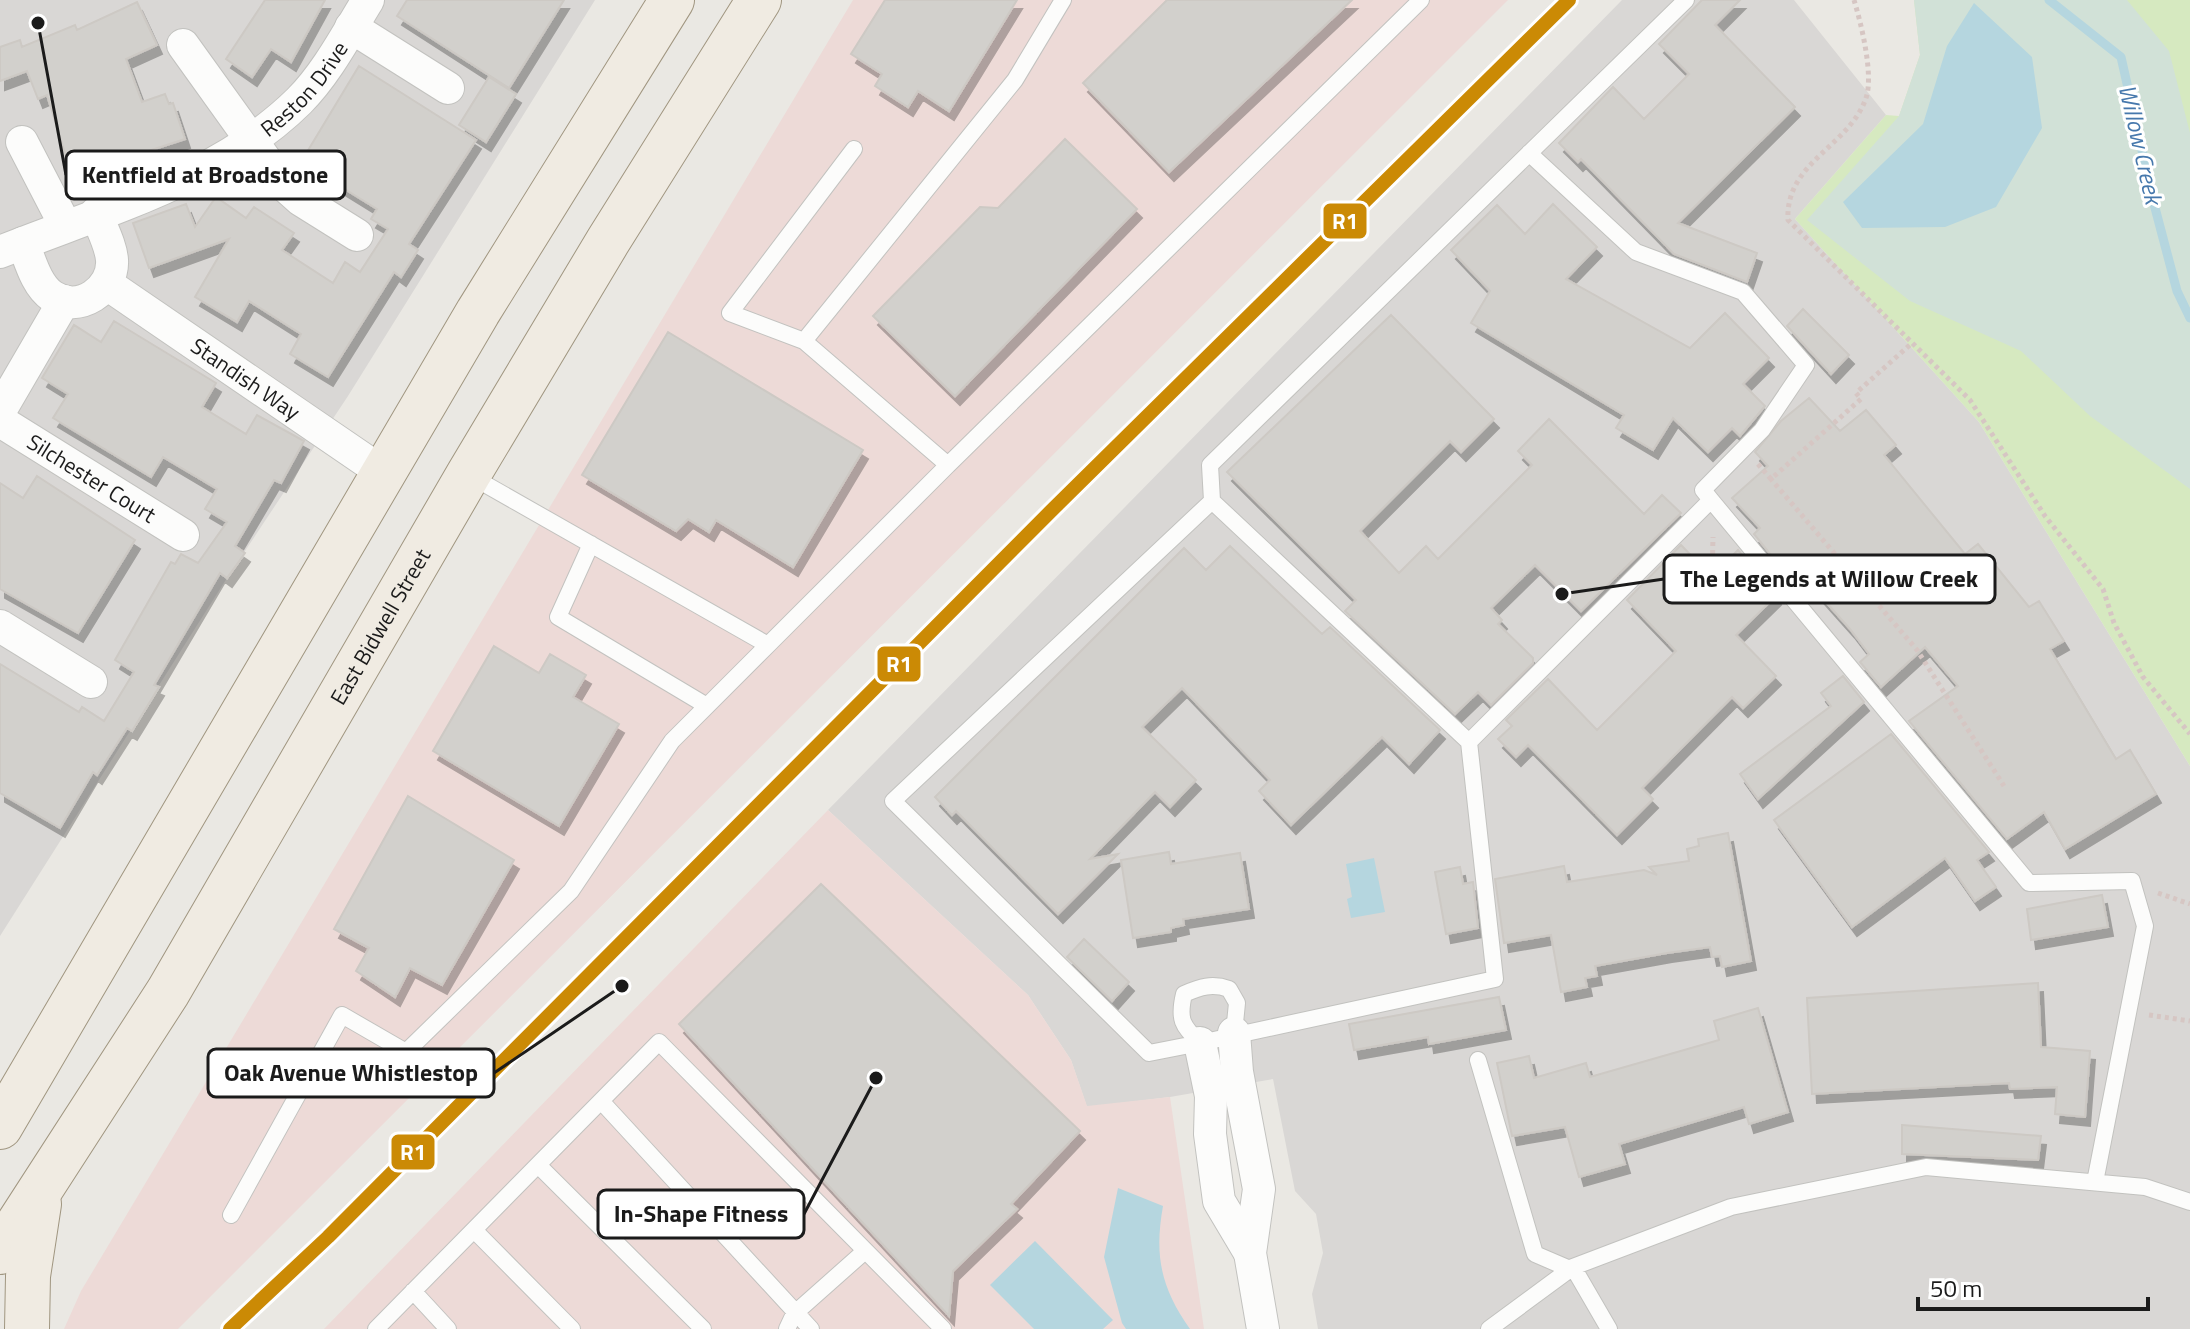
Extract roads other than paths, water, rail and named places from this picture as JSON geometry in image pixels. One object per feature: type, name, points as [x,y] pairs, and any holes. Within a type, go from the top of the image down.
[{"type":"main road","points":[[0,1127],[478,312],[672,0]]},
{"type":"main road","name":"East Bidwell Street","points":[[0,1252],[168,992],[468,475],[608,241],[759,0]]},
{"type":"main road","points":[[27,1329],[28,1276],[42,1187]]},
{"type":"street","name":"Reston Drive","points":[[11,247],[204,170],[252,142],[301,99],[368,0]]},
{"type":"street","points":[[351,27],[448,88]]},
{"type":"street","points":[[183,45],[282,183],[301,200],[357,235]]},
{"type":"street","points":[[22,142],[65,225]]},
{"type":"street","points":[[11,247],[41,285],[64,301],[73,303],[94,297],[107,284],[112,257],[96,213]]},
{"type":"street","name":"Standish Way","points":[[107,284],[385,474]]},
{"type":"street","points":[[0,411],[64,301]]},
{"type":"street","name":"Silchester Court","points":[[0,421],[183,535]]},
{"type":"street","points":[[0,626],[91,682]]},
{"type":"street","points":[[1234,1033],[1237,1072],[1259,1189],[1250,1253],[1263,1329]]},
{"type":"street","points":[[1200,1043],[1211,1096],[1210,1134],[1219,1201],[1250,1253]]},
{"type":"lane","points":[[804,341],[1015,80],[1063,0]]},
{"type":"lane","points":[[231,1215],[342,1015],[406,1052],[571,891],[672,741],[1421,0]]},
{"type":"lane","points":[[1212,501],[893,801],[1149,1053],[1495,979],[1469,742],[1212,501],[1210,465],[1686,0]]},
{"type":"lane","points":[[854,149],[730,313],[804,341],[948,465]]},
{"type":"lane","points":[[1529,153],[1636,252],[1743,292],[1806,365],[1762,430],[1703,490],[1711,500],[2029,883],[2132,881],[2145,926],[2095,1182]]},
{"type":"lane","points":[[468,475],[768,645]]},
{"type":"lane","points":[[1469,742],[1711,500]]},
{"type":"lane","points":[[591,544],[558,617],[707,706]]},
{"type":"lane","points":[[1200,1043],[1182,1026],[1179,1013],[1184,994],[1200,987],[1218,985],[1229,989],[1237,1003],[1234,1033]]},
{"type":"lane","points":[[376,1329],[659,1042],[943,1329]]},
{"type":"lane","points":[[1478,1060],[1535,1254],[1572,1268],[1609,1329]]},
{"type":"lane","points":[[601,1101],[790,1321],[811,1329]]},
{"type":"lane","points":[[538,1165],[703,1329]]},
{"type":"lane","points":[[1489,1329],[1572,1268],[1731,1207],[1926,1167],[2145,1187],[2190,1202]]},
{"type":"lane","points":[[474,1230],[572,1329]]},
{"type":"lane","points":[[790,1321],[865,1251]]},
{"type":"lane","points":[[413,1291],[448,1329]]},
{"type":"water","points":[[1974,3],[2032,57],[2042,128],[1996,207],[1945,227],[1862,228],[1843,202],[1923,124],[1947,46]]},
{"type":"water","points":[[1374,858],[1385,912],[1351,918],[1347,899],[1352,897],[1346,864]]},
{"type":"water","points":[[1118,1188],[1163,1206],[1159,1241],[1162,1271],[1172,1300],[1190,1329],[1126,1329],[1122,1323],[1104,1257]]},
{"type":"water","points":[[1035,1241],[1113,1320],[1103,1329],[1034,1329],[990,1285]]},
{"type":"waterway","name":"Willow Creek","points":[[2049,0],[2121,57],[2154,204],[2177,291],[2190,318]]},
{"type":"railway","points":[[1050,512],[1569,0]]},
{"type":"place","name":"Kentfield at Broadstone","points":[[38,23]]},
{"type":"place","name":"The Legends at Willow Creek","points":[[1562,594]]},
{"type":"place","name":"Oak Avenue Whistlestop","points":[[622,986]]},
{"type":"place","name":"In-Shape Fitness","points":[[876,1078]]}]
